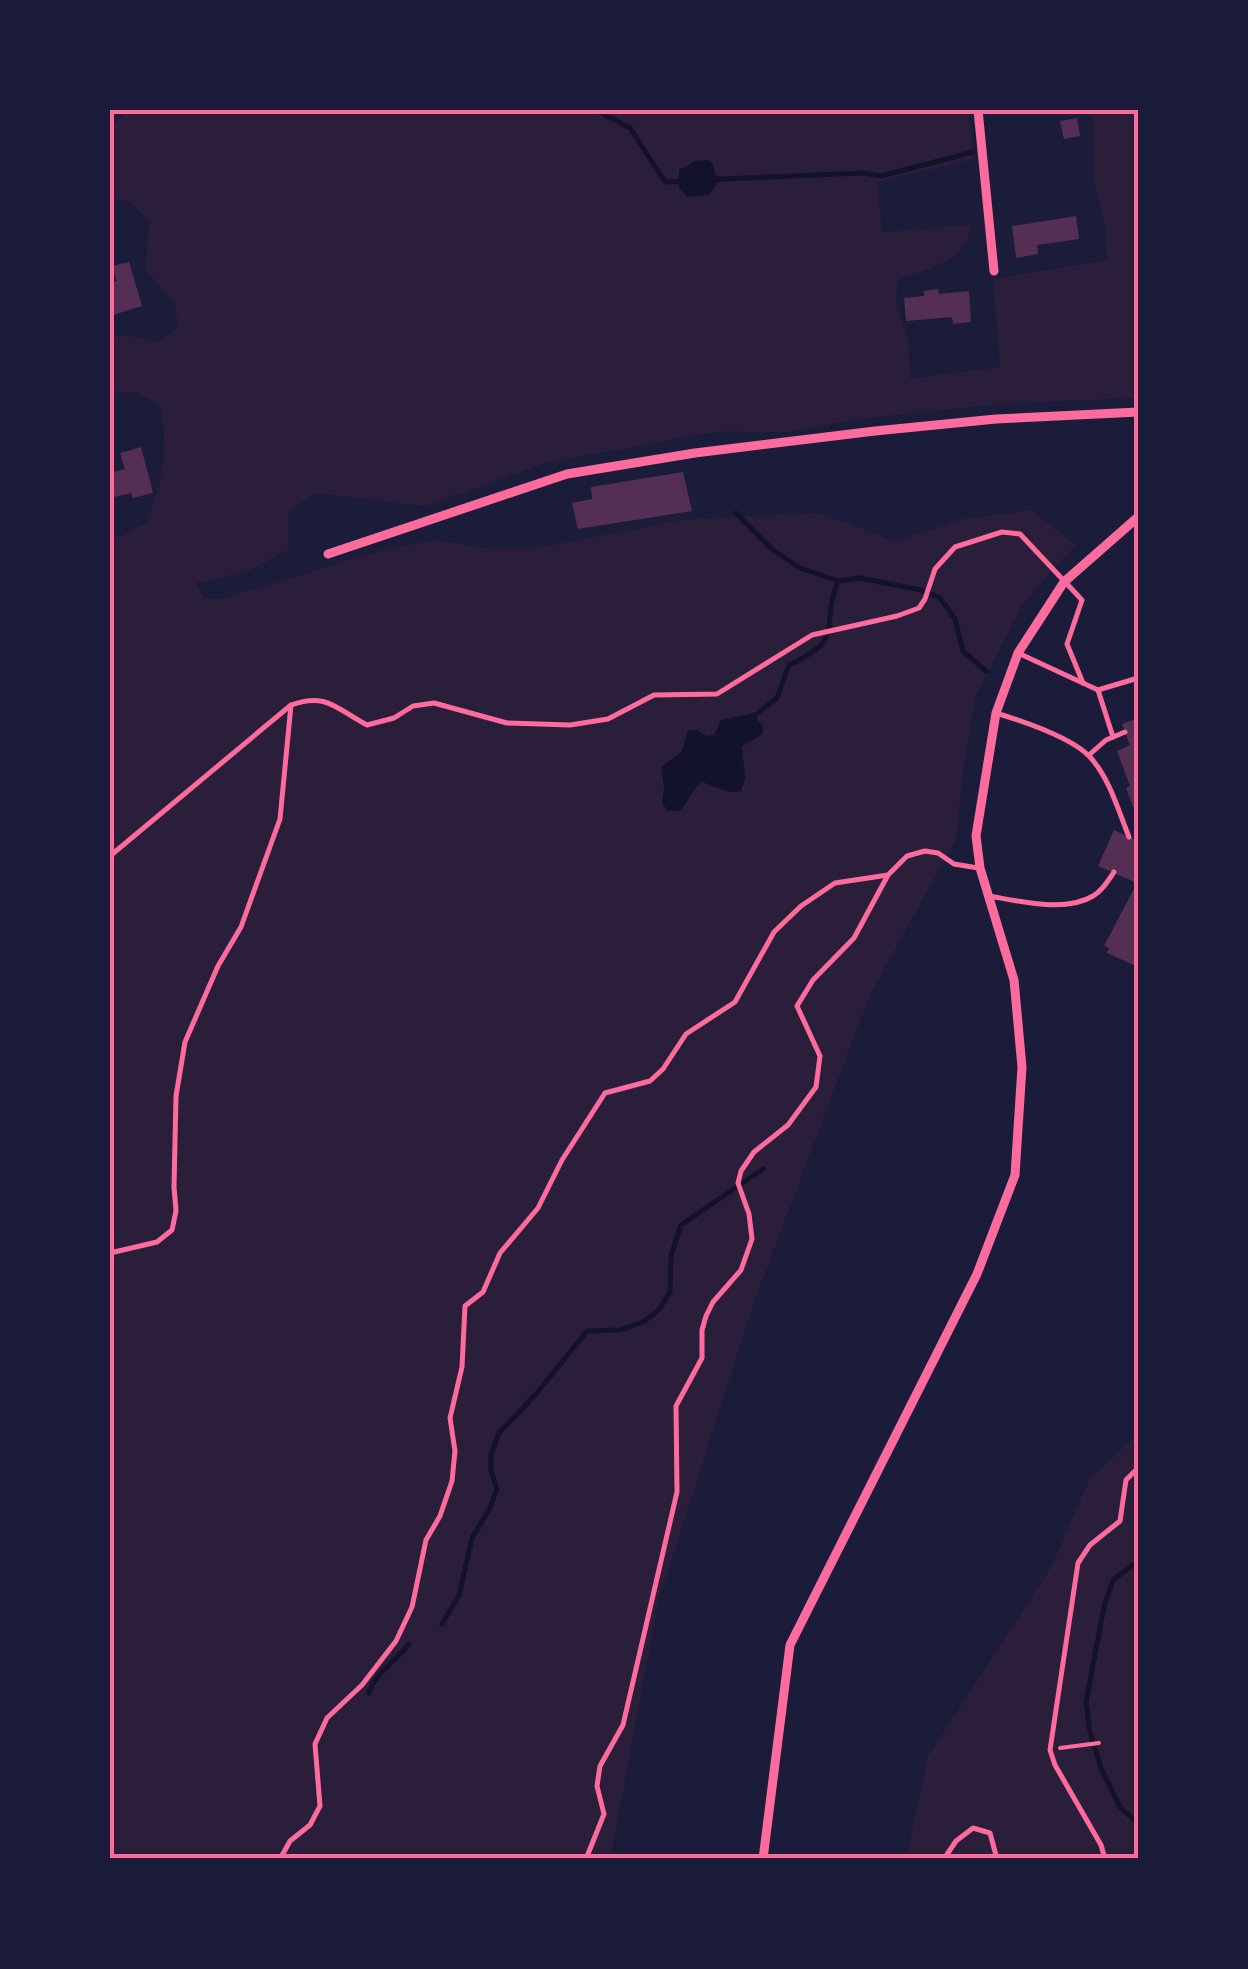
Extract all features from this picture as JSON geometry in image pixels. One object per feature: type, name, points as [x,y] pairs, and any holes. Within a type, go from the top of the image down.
[{"type":"street","points":[[978,110],[994,271]]},
{"type":"street","points":[[328,554],[567,474],[695,454],[996,418],[1138,412]]},
{"type":"street","points":[[763,1859],[790,1645],[977,1274],[1015,1175],[1022,1067],[1014,980],[980,868],[976,836],[996,713],[1018,653],[1064,582],[1138,517]]},
{"type":"lane","points":[[110,856],[291,705],[309,698],[324,699],[367,725],[394,718],[413,706],[434,703],[507,722],[570,726],[608,719],[654,695],[717,694],[812,635],[918,608],[935,569],[955,547],[1002,532],[1020,534],[1082,600],[1067,644],[1084,683]]},
{"type":"lane","points":[[1018,653],[1098,690],[1138,678]]},
{"type":"lane","points":[[1098,690],[1113,737]]},
{"type":"lane","points":[[110,1253],[157,1242],[172,1230],[176,1211],[176,1096],[185,1042],[218,966],[241,928],[280,819],[291,705]]},
{"type":"lane","points":[[996,713],[1034,724],[1089,756],[1110,788],[1129,837]]},
{"type":"lane","points":[[1089,756],[1125,732]]},
{"type":"lane","points":[[586,1859],[604,1814],[598,1786],[600,1766],[623,1725],[677,1492],[676,1406],[702,1358],[706,1316],[741,1270],[752,1239],[749,1214],[738,1183],[741,1171],[754,1152],[788,1124],[816,1087],[820,1056],[796,1006],[813,980],[854,938],[888,874],[907,856],[925,851],[938,853],[954,864],[980,868]]},
{"type":"lane","points":[[988,896],[1078,902],[1094,896],[1114,872]]},
{"type":"lane","points":[[280,1859],[290,1841],[310,1825],[320,1806],[315,1744],[327,1718],[362,1686],[396,1641],[412,1607],[426,1540],[440,1516],[452,1481],[455,1451],[450,1418],[462,1367],[465,1306],[483,1292],[500,1254],[538,1208],[562,1160],[605,1093],[650,1081],[663,1069],[686,1034],[734,1002],[774,932],[801,906],[836,883],[888,874]]},
{"type":"lane","points":[[1105,1859],[1050,1750],[1078,1563],[1090,1545],[1120,1521],[1126,1480],[1135,1469]]},
{"type":"lane","points":[[944,1859],[973,1828],[990,1833],[997,1859]]},
{"type":"path","points":[[1050,1750],[1099,1744]]},
{"type":"shaded area","points":[[129,110],[968,110],[974,159],[877,182],[882,232],[972,225],[968,238],[954,256],[898,278],[896,304],[908,339],[910,379],[1000,367],[993,279],[1107,260],[1106,226],[1094,184],[1093,110],[1138,110],[1138,397],[988,405],[851,420],[789,432],[721,431],[546,463],[425,506],[316,493],[288,512],[288,550],[247,572],[196,583],[204,598],[223,599],[385,549],[437,540],[487,548],[535,548],[682,520],[819,513],[894,541],[963,519],[1031,510],[1076,545],[1024,602],[976,695],[956,839],[870,995],[754,1302],[659,1600],[610,1859],[110,1859],[110,538],[146,523],[157,493],[164,451],[160,405],[137,392],[110,393],[110,337],[126,335],[159,342],[177,327],[176,306],[146,270],[149,221],[130,202],[110,198],[110,135],[113,125]]},
{"type":"shaded area","points":[[708,160],[715,175],[723,181],[709,195],[687,197],[679,188],[679,170],[695,161]]},
{"type":"shaded area","points":[[759,712],[757,720],[762,724],[763,734],[742,746],[745,779],[741,791],[729,792],[702,782],[680,811],[668,811],[662,803],[661,767],[682,751],[688,730],[714,735],[721,720]]},
{"type":"shaded area","points":[[1138,1434],[1138,1859],[906,1859],[928,1756],[1050,1569],[1090,1478]]},
{"type":"building","points":[[1077,118],[1080,136],[1064,139],[1060,121]]},
{"type":"building","points":[[1076,216],[1079,239],[1037,245],[1038,254],[1016,258],[1012,226]]},
{"type":"building","points":[[129,262],[142,306],[110,314],[110,283],[117,281],[112,266]]},
{"type":"building","points":[[938,289],[939,294],[969,291],[971,322],[953,324],[952,317],[906,321],[904,298],[924,296],[924,291]]},
{"type":"building","points":[[141,447],[153,493],[110,498],[110,473],[125,469],[120,453]]},
{"type":"building","points":[[683,472],[692,511],[578,529],[572,503],[592,499],[591,487]]},
{"type":"building","points":[[1138,718],[1138,805],[1133,807],[1117,751],[1130,745],[1122,724]]},
{"type":"building","points":[[1114,830],[1138,841],[1138,967],[1107,953],[1109,948],[1104,946],[1137,883],[1098,866]]},
{"type":"waterway","points":[[596,110],[630,128],[665,182],[685,181]]},
{"type":"waterway","points":[[721,179],[864,173],[881,176],[973,152]]},
{"type":"waterway","points":[[736,513],[773,550],[800,568],[838,581],[860,578],[921,590],[940,598],[955,619],[963,651],[986,671]]},
{"type":"waterway","points":[[759,712],[777,698],[789,665],[826,639],[838,581]]},
{"type":"waterway","points":[[442,1624],[459,1595],[472,1538],[497,1489],[491,1454],[499,1433],[587,1331],[620,1330],[643,1322],[659,1310],[670,1292],[671,1256],[681,1225],[763,1169]]},
{"type":"waterway","points":[[1138,1561],[1113,1580],[1086,1702],[1101,1768],[1120,1807],[1138,1824]]},
{"type":"waterway","points":[[369,1693],[381,1673],[409,1644]]}]
